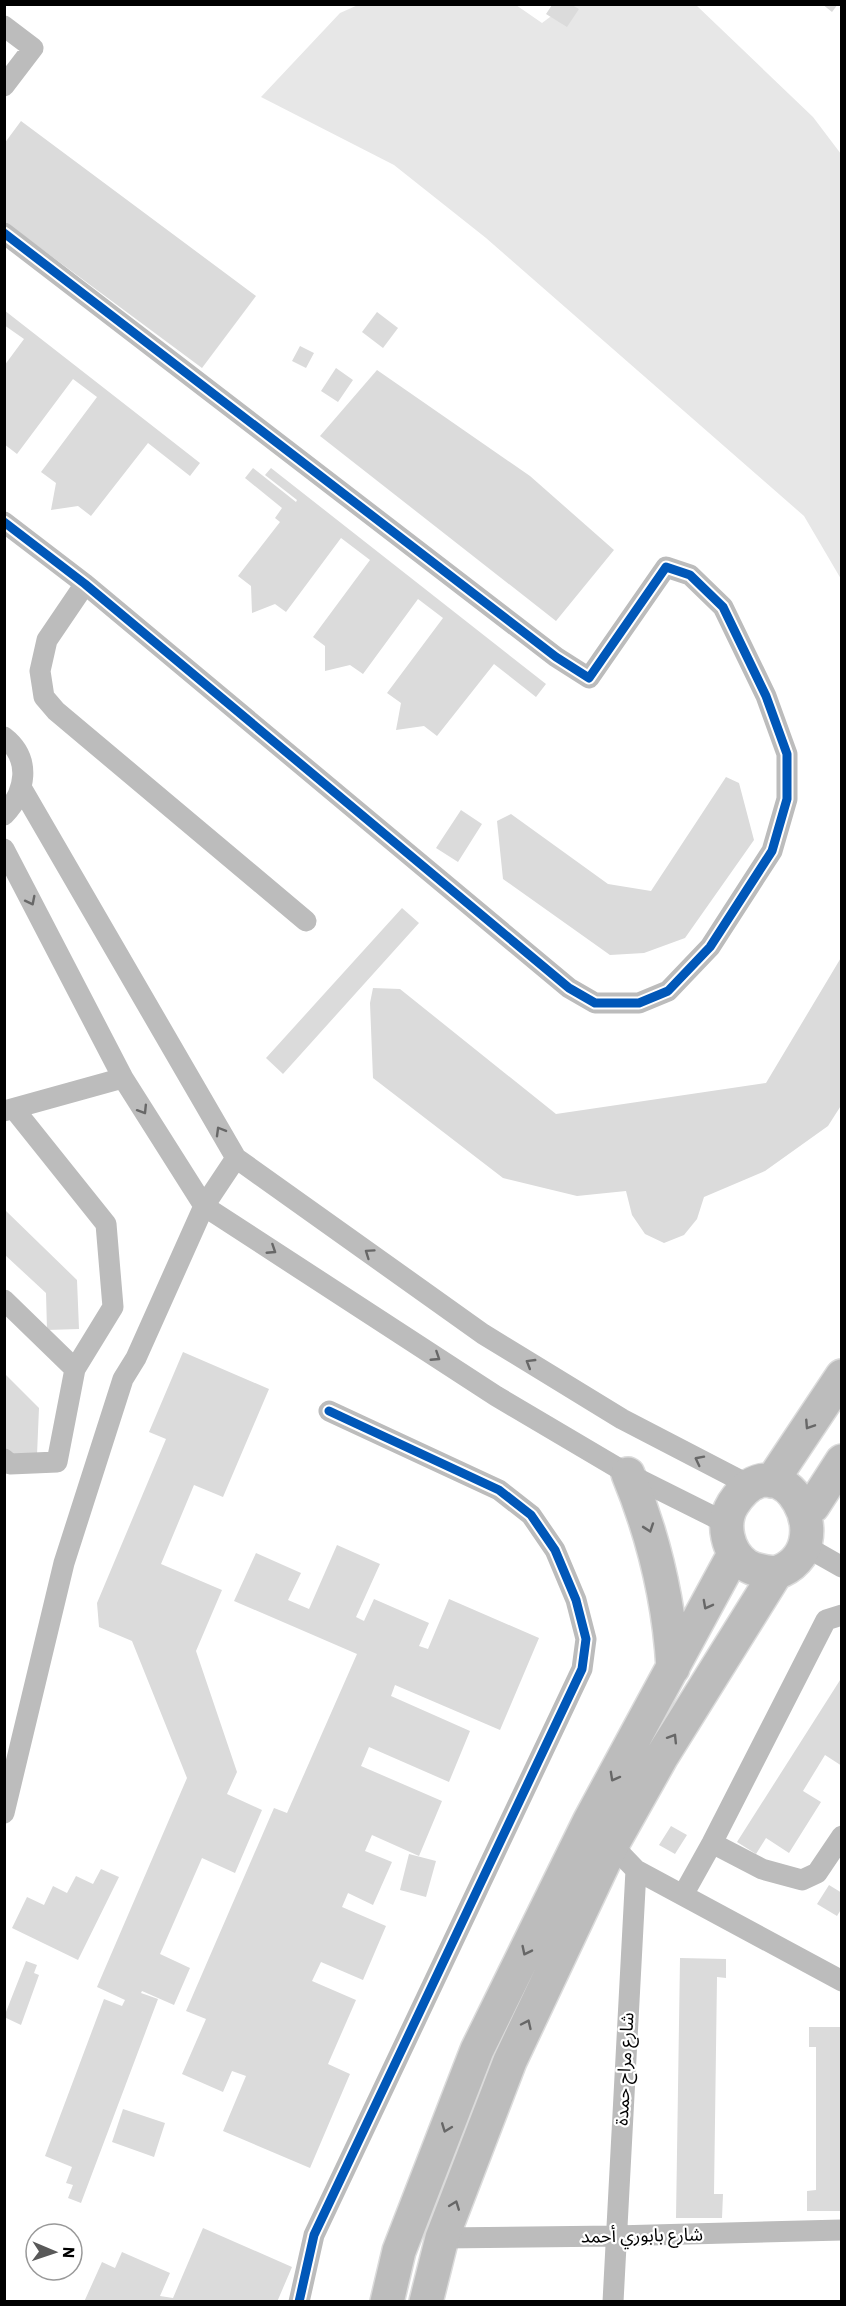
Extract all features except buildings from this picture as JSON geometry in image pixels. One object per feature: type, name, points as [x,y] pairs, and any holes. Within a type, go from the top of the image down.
[{"type":"main road","points":[[762,1484],[842,1376]]},
{"type":"main road","points":[[813,1506],[842,1461]]},
{"type":"main road","points":[[628,1474],[652,1536],[660,1569],[671,1635],[673,1668]]},
{"type":"main road","points":[[387,2301],[399,2251],[477,2050],[590,1820],[673,1668],[730,1538],[730,1508],[739,1495],[762,1484],[785,1483],[806,1496],[813,1506],[818,1536],[812,1550],[797,1566],[776,1573],[760,1572],[746,1565],[730,1538]]},
{"type":"main road","points":[[426,2301],[442,2238],[510,2061],[612,1845],[662,1756],[776,1573]]},
{"type":"street","points":[[4,26],[33,48],[4,86]]},
{"type":"street","points":[[4,233],[556,657],[589,678],[666,567],[690,575],[723,607],[766,696],[787,754],[787,799],[772,851],[710,947],[668,991],[639,1002],[594,1003],[569,988],[85,584],[4,522]]},
{"type":"street","points":[[85,584],[47,640],[40,671],[44,697],[56,711],[306,921]]},
{"type":"street","points":[[4,737],[12,743],[21,757],[24,773],[22,789],[15,803],[4,815]]},
{"type":"street","points":[[22,789],[236,1158],[483,1334],[622,1419],[762,1484]]},
{"type":"street","points":[[4,849],[123,1078],[204,1206],[496,1396],[730,1538]]},
{"type":"street","points":[[4,1459],[10,1464],[57,1462],[75,1370],[113,1307],[106,1224],[10,1110],[123,1078]]},
{"type":"street","points":[[4,1813],[64,1563],[123,1379],[136,1358],[204,1206],[236,1158]]},
{"type":"street","points":[[4,1300],[75,1370]]},
{"type":"street","points":[[299,2301],[314,2235],[582,1669],[586,1639],[576,1600],[555,1550],[531,1515],[499,1490],[329,1411]]},
{"type":"street","points":[[812,1550],[842,1567]]},
{"type":"street","points":[[683,1895],[826,1620],[842,1615]]},
{"type":"street","points":[[712,1843],[762,1869],[802,1880],[816,1873],[842,1836]]},
{"type":"street","points":[[612,1845],[636,1869],[842,1981]]},
{"type":"street","name":"شارع مراح حمدة","points":[[613,2301],[636,1869]]},
{"type":"street","name":"شارع بابوري أحمد","points":[[442,2238],[842,2230]]},
{"type":"shaded area","points":[[358,5],[516,5],[542,23],[566,5],[696,5],[813,117],[841,154],[841,579],[804,516],[486,238],[394,165],[261,97],[340,13]]},
{"type":"cycle path","points":[[4,233],[556,657],[589,678],[666,567],[690,575],[723,607],[766,696],[787,754],[787,799],[772,851],[710,947],[668,991],[639,1003],[595,1003],[569,988],[85,584],[4,522]]},
{"type":"cycle path","points":[[299,2302],[314,2235],[582,1669],[586,1639],[576,1600],[555,1550],[531,1515],[499,1490],[329,1411]]}]
